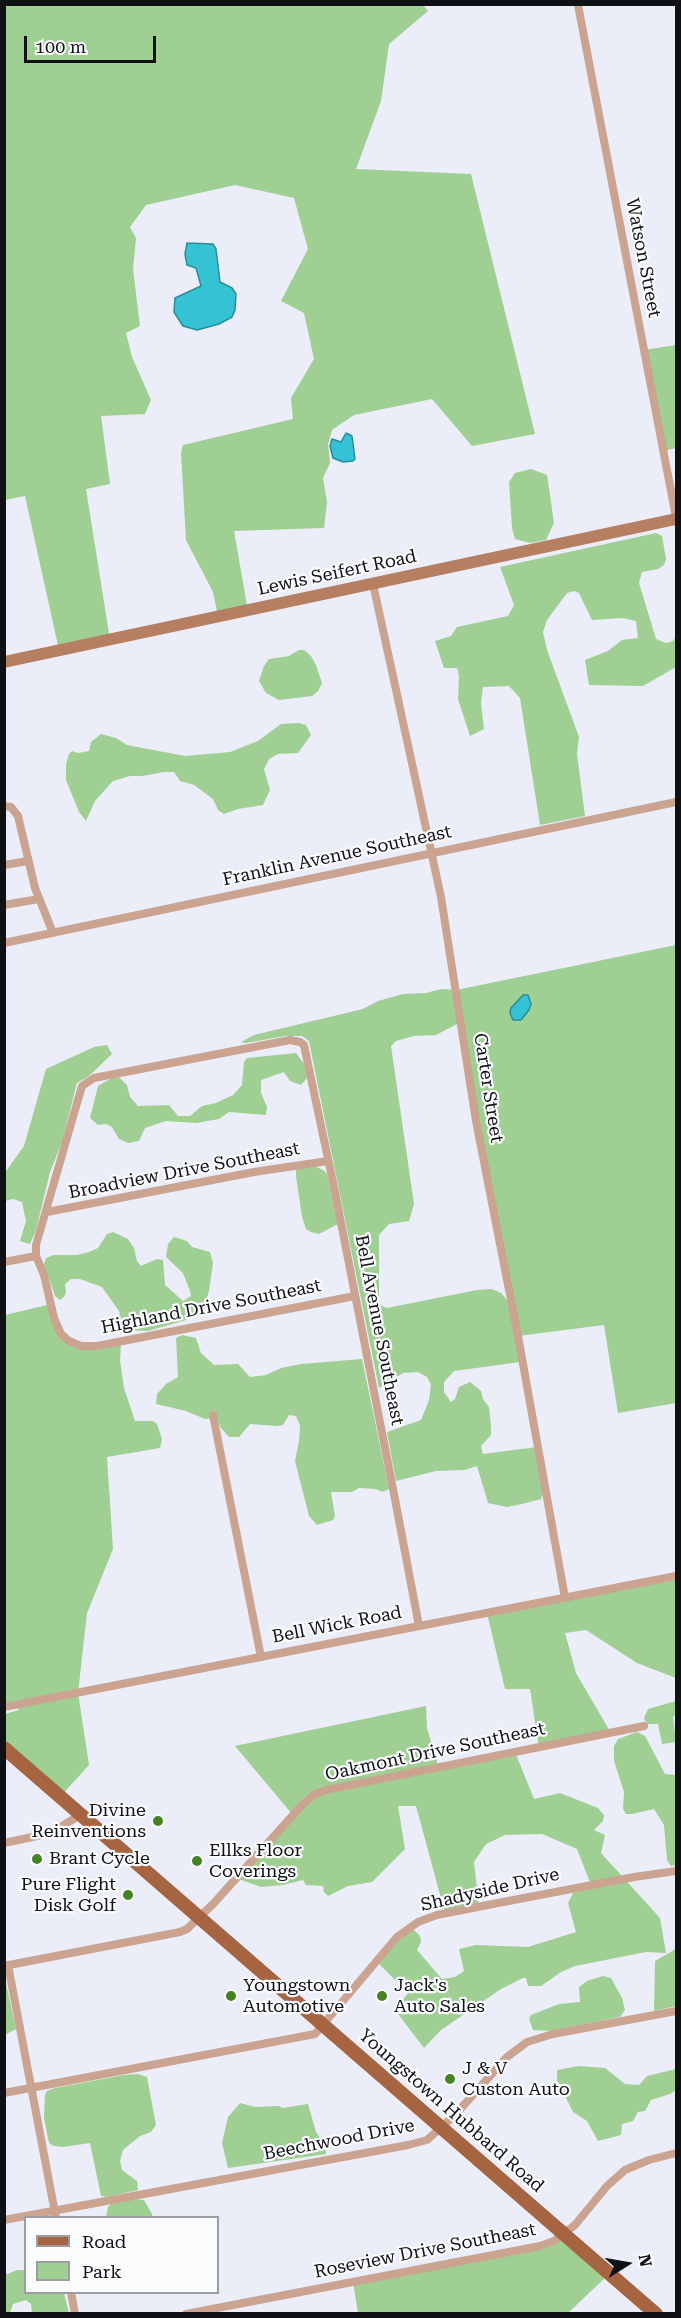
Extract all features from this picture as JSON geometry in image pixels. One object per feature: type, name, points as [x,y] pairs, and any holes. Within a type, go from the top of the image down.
[{"type":"main road","name":"Youngstown Hubbard Road","points":[[4,1748],[656,2313]]},
{"type":"street","name":"Watson Street","points":[[578,5],[676,518]]},
{"type":"street","name":"Lewis Seifert Road","points":[[4,662],[676,518]]},
{"type":"street","name":"Carter Street","points":[[373,584],[449,944],[476,1121],[523,1360],[565,1598]]},
{"type":"street","name":"Franklin Avenue Southeast","points":[[4,943],[676,802]]},
{"type":"street","points":[[4,806],[11,807],[18,816],[39,899],[54,933]]},
{"type":"street","points":[[4,865],[28,861]]},
{"type":"street","points":[[4,905],[39,899]]},
{"type":"street","name":"Bell Avenue Southeast","points":[[47,1212],[78,1093],[87,1082],[94,1078],[279,1042],[295,1040],[300,1042],[306,1049],[419,1626]]},
{"type":"street","name":"Broadview Drive Southeast","points":[[47,1212],[254,1172],[328,1161]]},
{"type":"street","points":[[4,1262],[36,1256],[36,1245],[47,1212]]},
{"type":"street","name":"Highland Drive Southeast","points":[[36,1256],[44,1275],[58,1328],[72,1344],[87,1347],[355,1296]]},
{"type":"street","points":[[213,1415],[261,1657]]},
{"type":"street","name":"Bell Wick Road","points":[[4,1707],[676,1576]]},
{"type":"street","name":"Oakmont Drive Southeast","points":[[6,1965],[180,1932],[199,1918],[292,1814],[315,1794],[337,1786],[644,1726]]},
{"type":"street","points":[[4,1842],[51,1833],[80,1815]]},
{"type":"street","name":"Shadyside Drive","points":[[4,2093],[315,2034],[397,1937],[418,1922],[437,1915],[676,1871]]},
{"type":"street","points":[[6,1965],[56,2214]]},
{"type":"street","name":"Beechwood Drive","points":[[39,2216],[427,2140],[455,2115],[507,2056],[527,2042],[552,2034],[676,2011]]},
{"type":"street","name":"Roseview Drive Southeast","points":[[186,2313],[540,2246],[554,2241],[575,2224],[607,2186],[625,2170],[649,2160],[676,2153]]},
{"type":"street","name":"Beechwood Drive","points":[[4,2220],[24,2218]]},
{"type":"street","points":[[71,2294],[75,2313]]},
{"type":"green space","points":[[214,4],[215,6],[218,4],[423,5],[428,11],[389,44],[381,101],[356,169],[471,174],[535,434],[472,446],[432,399],[354,415],[332,430],[328,444],[330,463],[323,478],[327,502],[324,528],[234,531],[248,611],[218,617],[213,592],[186,540],[181,453],[183,445],[293,419],[291,398],[314,359],[304,313],[281,301],[308,249],[294,198],[235,185],[146,205],[130,227],[136,238],[133,269],[140,326],[126,333],[132,357],[151,400],[145,414],[101,416],[110,484],[86,489],[110,640],[59,650],[25,496],[5,500],[5,5]]},
{"type":"green space","points":[[676,345],[676,448],[664,451],[644,350]]},
{"type":"green space","points":[[531,469],[547,475],[554,523],[546,540],[530,543],[515,539],[512,528],[509,482],[515,473]]},
{"type":"green space","points":[[656,533],[662,536],[666,559],[664,565],[658,569],[642,572],[639,583],[656,639],[666,643],[673,641],[676,637],[676,667],[643,686],[589,685],[585,660],[608,651],[622,640],[638,638],[636,621],[623,618],[592,620],[579,593],[574,591],[567,593],[547,620],[543,632],[547,650],[579,737],[577,754],[585,816],[540,825],[520,698],[509,686],[483,687],[481,703],[484,729],[470,736],[458,699],[457,668],[444,668],[435,641],[451,636],[457,627],[508,616],[514,605],[500,567]]},
{"type":"green space","points":[[299,650],[304,650],[311,656],[316,665],[322,683],[318,691],[312,696],[279,700],[266,693],[259,681],[269,659],[289,656]]},
{"type":"green space","points":[[281,724],[306,725],[311,735],[298,753],[278,754],[269,759],[264,769],[270,790],[263,805],[224,814],[218,810],[213,799],[194,785],[180,781],[174,772],[164,772],[130,776],[113,781],[95,801],[86,821],[79,812],[66,780],[66,764],[69,754],[72,751],[78,753],[89,751],[91,742],[101,734],[116,738],[127,745],[185,756],[230,752],[258,741]]},
{"type":"green space","points":[[676,945],[676,1403],[618,1413],[604,1325],[518,1336],[461,1022],[436,1035],[414,1036],[396,1041],[391,1046],[414,1204],[409,1221],[389,1224],[379,1235],[379,1301],[387,1308],[492,1289],[501,1293],[508,1301],[520,1362],[454,1371],[444,1382],[444,1392],[451,1402],[455,1399],[459,1387],[470,1382],[481,1391],[489,1407],[491,1426],[491,1435],[481,1446],[483,1454],[537,1447],[543,1492],[541,1499],[507,1507],[488,1503],[477,1466],[465,1470],[436,1471],[396,1481],[387,1432],[421,1420],[429,1400],[431,1385],[427,1377],[418,1372],[403,1373],[379,1388],[309,1041],[302,1036],[285,1036],[241,1042],[254,1035],[363,1009],[378,1001],[403,994],[426,993],[441,989],[456,990]]},
{"type":"green space","points":[[107,1045],[112,1054],[89,1076],[77,1083],[62,1142],[50,1172],[36,1230],[30,1244],[20,1241],[26,1221],[22,1202],[13,1199],[5,1201],[4,1174],[24,1146],[46,1069],[94,1047]]},
{"type":"green space","points":[[296,1053],[305,1065],[307,1078],[301,1085],[290,1081],[284,1072],[261,1080],[261,1093],[267,1107],[266,1115],[229,1112],[219,1119],[196,1123],[166,1121],[145,1128],[139,1141],[128,1143],[119,1139],[112,1127],[106,1124],[98,1125],[90,1118],[98,1086],[117,1075],[127,1085],[130,1097],[138,1106],[169,1105],[178,1116],[190,1116],[202,1106],[216,1103],[233,1095],[242,1085],[244,1062],[247,1058]]},
{"type":"green space","points":[[314,1166],[327,1174],[338,1224],[319,1234],[306,1229],[296,1176],[296,1168]]},
{"type":"green space","points":[[113,1232],[128,1239],[141,1266],[157,1259],[163,1260],[165,1285],[183,1301],[191,1296],[190,1291],[183,1273],[166,1257],[168,1244],[174,1237],[187,1241],[192,1247],[210,1252],[213,1263],[209,1291],[205,1304],[198,1313],[186,1320],[148,1331],[123,1330],[119,1311],[102,1287],[80,1279],[71,1279],[65,1284],[66,1293],[63,1298],[60,1300],[55,1296],[44,1264],[46,1258],[54,1255],[77,1255],[89,1252],[98,1248],[107,1234]]},
{"type":"green space","points":[[51,1304],[54,1318],[72,1343],[121,1342],[120,1361],[124,1388],[135,1421],[153,1421],[157,1424],[162,1439],[160,1448],[107,1457],[113,1549],[87,1613],[78,1693],[89,1765],[60,1797],[5,1748],[5,1714],[19,1710],[16,1705],[4,1707],[5,1315]]},
{"type":"green space","points":[[182,1335],[196,1338],[201,1353],[214,1365],[238,1364],[250,1377],[266,1375],[281,1368],[301,1364],[362,1359],[389,1489],[382,1492],[376,1489],[359,1488],[352,1492],[331,1492],[335,1516],[333,1520],[317,1525],[309,1516],[295,1461],[300,1426],[296,1416],[289,1415],[283,1425],[250,1424],[239,1437],[229,1437],[221,1428],[217,1418],[205,1419],[186,1411],[156,1404],[157,1394],[166,1384],[178,1377],[176,1338]]},
{"type":"green space","points":[[676,1576],[676,1678],[637,1663],[586,1630],[565,1633],[576,1673],[611,1733],[539,1748],[530,1689],[505,1689],[487,1613]]},
{"type":"green space","points":[[676,1701],[676,1714],[673,1717],[676,1742],[662,1744],[658,1724],[647,1724],[644,1718],[648,1709]]},
{"type":"green space","points":[[426,1706],[427,1728],[439,1768],[515,1752],[534,1799],[560,1793],[598,1808],[604,1815],[603,1821],[594,1830],[605,1835],[601,1853],[660,1918],[666,1953],[646,1952],[575,1966],[561,1972],[541,1986],[528,1986],[526,1978],[523,1978],[501,1989],[441,2030],[424,2048],[395,2010],[408,1993],[376,1961],[410,1926],[420,1936],[421,1942],[417,1950],[442,1979],[455,1977],[464,1971],[459,1949],[476,1945],[528,1947],[576,1932],[568,1903],[573,1893],[591,1885],[577,1849],[542,1834],[505,1835],[486,1844],[474,1862],[479,1907],[445,1913],[416,1806],[398,1806],[405,1849],[372,1882],[348,1886],[328,1896],[323,1886],[306,1885],[303,1880],[261,1887],[236,1878],[292,1814],[235,1746]]},
{"type":"green space","points":[[637,1732],[645,1736],[665,1774],[676,1775],[676,1865],[671,1866],[667,1860],[664,1825],[654,1809],[626,1814],[623,1809],[624,1792],[614,1761],[614,1746],[618,1739]]},
{"type":"green space","points":[[676,1949],[676,2006],[654,2011],[655,1961]]},
{"type":"green space","points":[[4,1974],[16,2029],[5,2035],[4,2035]]},
{"type":"green space","points":[[603,1976],[611,1978],[622,1998],[625,2010],[620,2017],[551,2031],[533,2030],[529,2019],[531,2015],[559,2004],[580,2002],[579,1987],[587,1981]]},
{"type":"green space","points":[[579,2066],[605,2068],[625,2084],[639,2085],[647,2076],[676,2069],[676,2090],[651,2100],[645,2111],[638,2112],[633,2121],[622,2124],[621,2135],[598,2141],[587,2121],[573,2112],[557,2080],[557,2070]]},
{"type":"green space","points":[[138,2074],[147,2077],[156,2125],[151,2132],[140,2136],[123,2150],[120,2161],[122,2170],[137,2181],[138,2190],[108,2197],[101,2196],[90,2143],[63,2147],[49,2143],[44,2118],[45,2095],[47,2091],[55,2088]]},
{"type":"green space","points":[[240,2103],[255,2107],[279,2106],[283,2108],[308,2104],[316,2132],[325,2144],[326,2154],[228,2168],[222,2143],[228,2117]]},
{"type":"green space","points":[[134,2199],[144,2200],[152,2216],[106,2216],[111,2204]]},
{"type":"green space","points":[[563,2233],[610,2273],[567,2314],[358,2313],[353,2282],[540,2246]]},
{"type":"green space","points":[[24,2270],[24,2294],[64,2294],[69,2313],[32,2313],[31,2304],[26,2300],[13,2304],[10,2313],[5,2313],[5,2275]]},
{"type":"water","points":[[187,243],[213,244],[216,249],[220,282],[232,288],[236,294],[232,317],[219,324],[197,330],[183,326],[174,312],[175,298],[201,286],[196,268],[187,265],[185,254]]},
{"type":"water","points":[[346,433],[352,436],[355,459],[343,462],[333,458],[330,446],[332,439],[341,442]]},
{"type":"water","points":[[523,995],[528,995],[531,1004],[529,1010],[521,1020],[513,1020],[510,1013],[511,1008]]},
{"type":"place","name":"Divine Reinventions","points":[[158,1821]]},
{"type":"place","name":"Brant Cycle","points":[[37,1859]]},
{"type":"place","name":"Ellks Floor Coverings","points":[[197,1861]]},
{"type":"place","name":"Pure Flight Disk Golf","points":[[128,1895]]},
{"type":"place","name":"Youngstown Automotive","points":[[231,1996]]},
{"type":"place","name":"Jack's Auto Sales","points":[[382,1996]]},
{"type":"place","name":"J & V Custon Auto","points":[[450,2079]]}]
